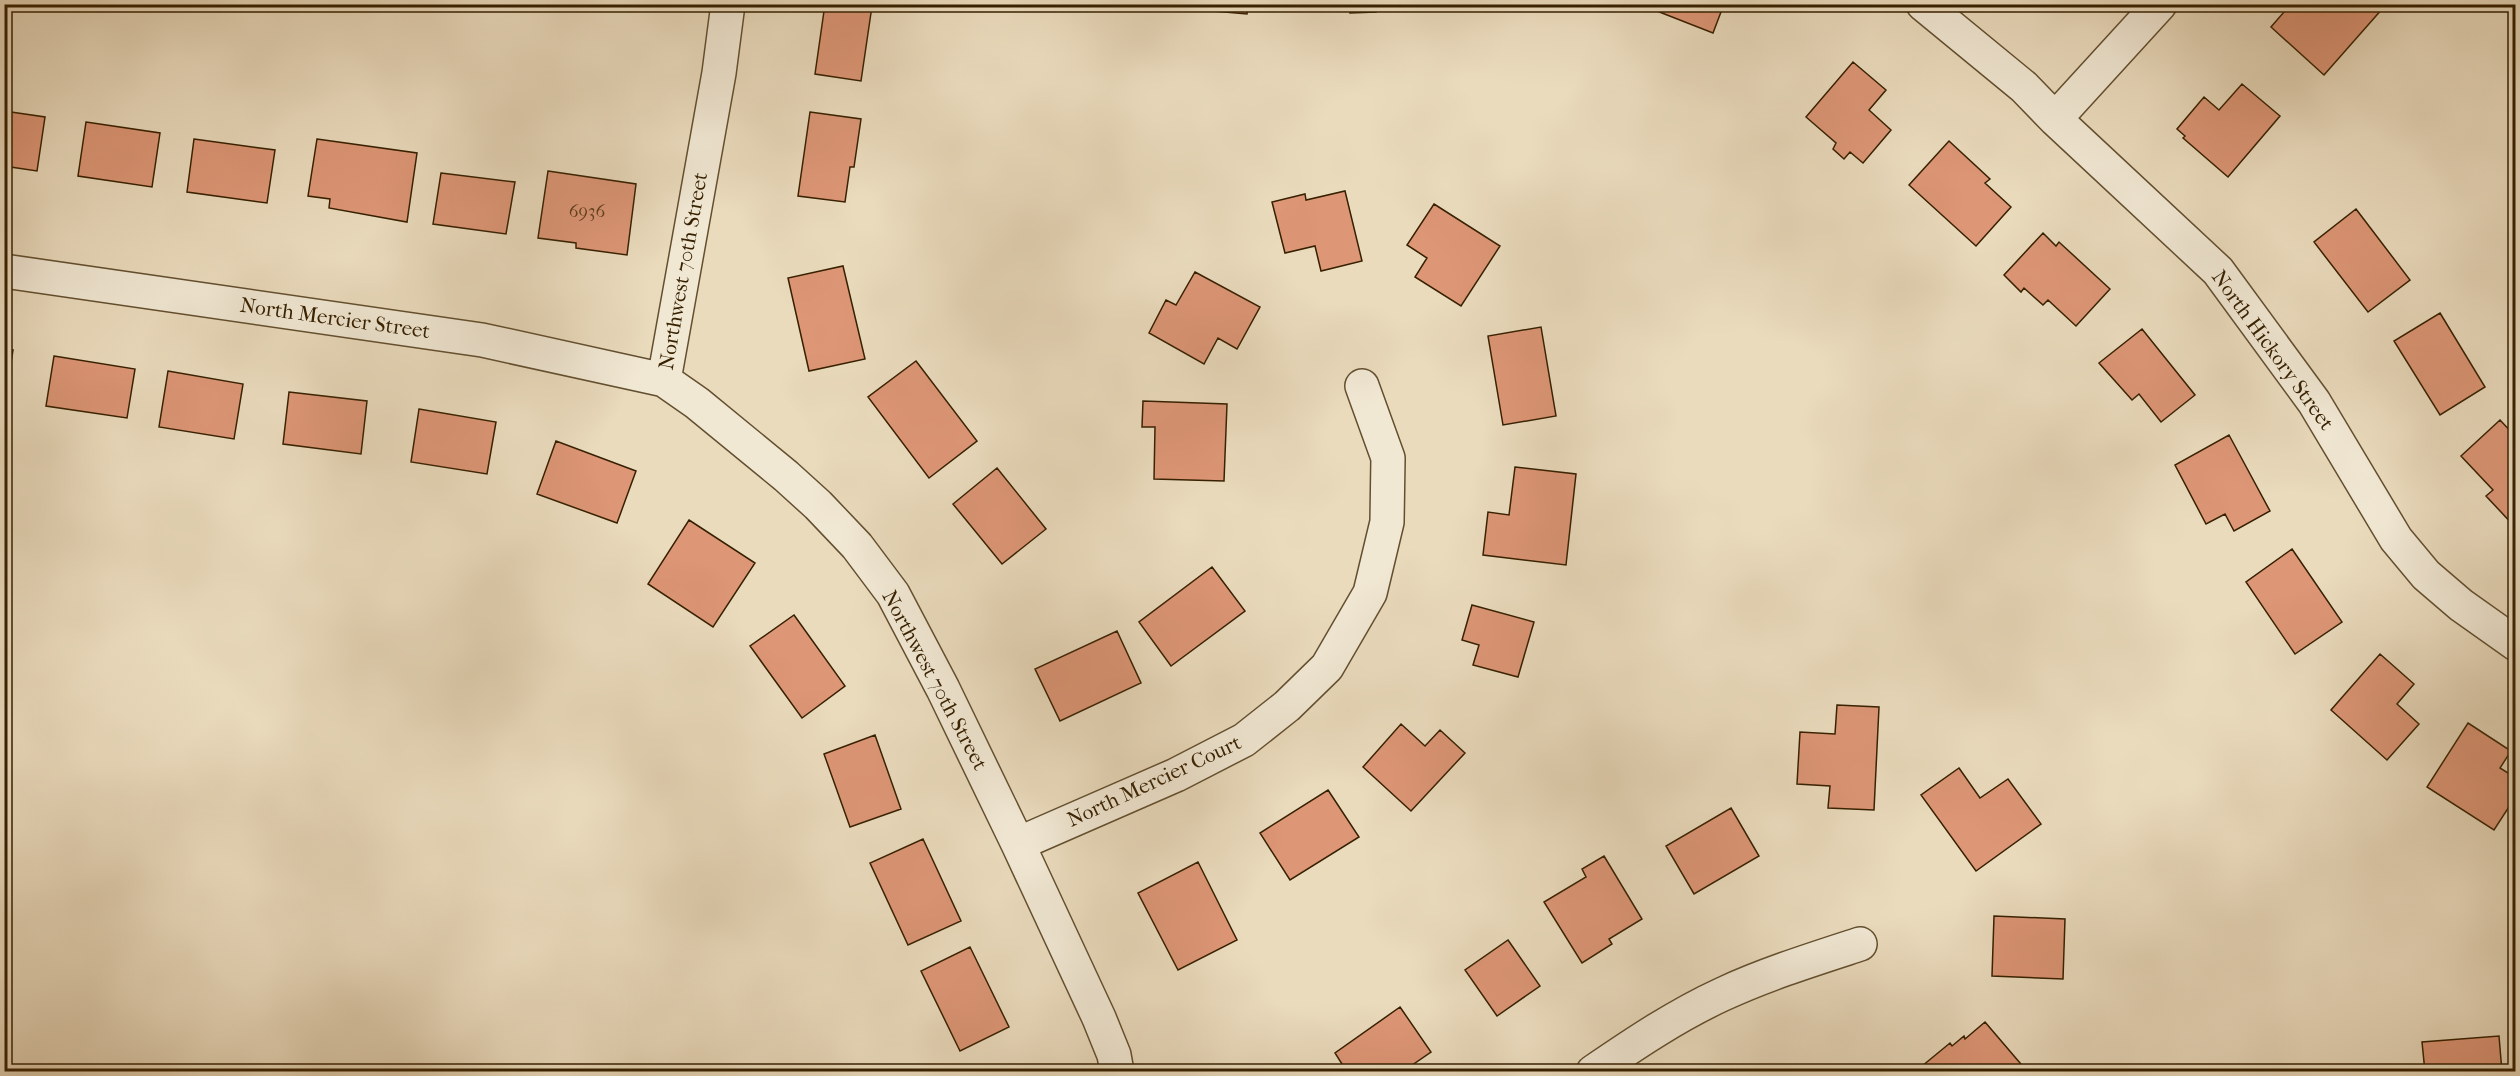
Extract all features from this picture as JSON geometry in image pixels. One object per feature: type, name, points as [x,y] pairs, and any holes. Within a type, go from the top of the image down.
[{"type":"street","name":"Northwest 70th Street","points":[[728,4],[717,84],[664,380],[698,402],[818,505],[863,554],[893,594],[943,689],[1018,844],[1099,1018],[1117,1071]]},
{"type":"street","name":"North Hickory Street","points":[[1923,4],[2024,87],[2055,119],[2218,271],[2314,402],[2396,539],[2426,575],[2516,644]]},
{"type":"street","points":[[2055,119],[2160,4]]},
{"type":"street","name":"North Mercier Street","points":[[4,271],[436,332],[664,380]]},
{"type":"street","name":"North Mercier Court","points":[[1018,844],[1176,775],[1244,740],[1287,706],[1327,667],[1370,593],[1387,522],[1388,458],[1362,386]]},
{"type":"street","points":[[1593,1071],[1632,1045],[1722,994],[1860,944]]},
{"type":"building","points":[[825,4],[872,6],[861,81],[815,74]]},
{"type":"building","points":[[1190,4],[1248,4],[1247,14],[1202,10],[1202,6]]},
{"type":"building","points":[[1327,4],[1375,4],[1376,12],[1350,13],[1350,9],[1327,11]]},
{"type":"building","points":[[1639,4],[1724,4],[1713,33]]},
{"type":"building","points":[[2291,4],[2379,4],[2383,8],[2324,75],[2271,27]]},
{"type":"building","points":[[1853,62],[1886,90],[1869,110],[1891,130],[1863,163],[1850,152],[1844,159],[1833,149],[1836,143],[1806,117]]},
{"type":"building","points":[[2242,84],[2280,116],[2228,177],[2183,138],[2185,136],[2177,129],[2204,97],[2219,110]]},
{"type":"building","points":[[4,111],[45,117],[37,171],[4,166]]},
{"type":"building","points":[[810,112],[861,119],[854,167],[850,167],[845,202],[798,196]]},
{"type":"building","points":[[86,122],[160,133],[152,187],[78,176]]},
{"type":"building","points":[[194,139],[275,150],[267,203],[187,192]]},
{"type":"building","points":[[317,139],[417,153],[407,222],[329,208],[330,199],[308,196]]},
{"type":"building","points":[[1949,141],[1990,179],[1985,183],[2011,207],[1976,246],[1909,185]]},
{"type":"building","points":[[548,171],[636,184],[627,255],[576,248],[576,243],[538,238]]},
{"type":"building","points":[[441,173],[515,182],[506,234],[433,224]]},
{"type":"building","points":[[1345,191],[1362,261],[1321,271],[1315,246],[1285,253],[1272,202],[1305,194],[1306,200]]},
{"type":"building","points":[[1434,204],[1500,246],[1461,306],[1415,277],[1427,258],[1407,245]]},
{"type":"building","points":[[2356,209],[2410,280],[2368,312],[2314,242]]},
{"type":"building","points":[[2043,233],[2056,246],[2059,242],[2110,289],[2076,326],[2048,300],[2043,305],[2024,288],[2021,292],[2004,275]]},
{"type":"building","points":[[843,266],[865,359],[809,371],[788,278]]},
{"type":"building","points":[[1195,272],[1260,307],[1237,349],[1218,338],[1204,364],[1149,333],[1166,300],[1176,305]]},
{"type":"building","points":[[2440,313],[2485,387],[2440,415],[2394,341]]},
{"type":"building","points":[[1541,327],[1556,416],[1503,425],[1488,336]]},
{"type":"building","points":[[2142,329],[2195,395],[2161,422],[2139,394],[2132,400],[2099,363]]},
{"type":"building","points":[[4,349],[13,350],[5,403],[4,403]]},
{"type":"building","points":[[54,356],[135,369],[127,418],[46,406]]},
{"type":"building","points":[[916,361],[977,441],[929,478],[868,397]]},
{"type":"building","points":[[168,371],[243,384],[234,439],[159,427]]},
{"type":"building","points":[[289,392],[367,401],[361,454],[283,444]]},
{"type":"building","points":[[1143,401],[1227,404],[1224,481],[1154,479],[1155,427],[1142,427]]},
{"type":"building","points":[[419,409],[496,422],[487,474],[411,462]]},
{"type":"building","points":[[2500,420],[2516,437],[2516,528],[2486,496],[2493,490],[2461,456]]},
{"type":"building","points":[[2229,435],[2270,511],[2234,531],[2225,514],[2206,524],[2175,465]]},
{"type":"building","points":[[556,441],[636,471],[617,523],[537,494]]},
{"type":"building","points":[[1515,467],[1576,474],[1566,565],[1483,555],[1488,512],[1509,515]]},
{"type":"building","points":[[997,468],[1046,529],[1002,564],[953,504]]},
{"type":"building","points":[[689,520],[755,563],[713,627],[648,584]]},
{"type":"building","points":[[2292,549],[2342,622],[2295,654],[2246,582]]},
{"type":"building","points":[[1212,567],[1245,611],[1171,666],[1139,622]]},
{"type":"building","points":[[1472,605],[1534,622],[1518,677],[1473,665],[1479,645],[1462,640]]},
{"type":"building","points":[[794,615],[845,686],[802,718],[750,646]]},
{"type":"building","points":[[1117,631],[1141,683],[1060,721],[1035,669]]},
{"type":"building","points":[[2380,654],[2414,684],[2397,704],[2419,724],[2387,760],[2331,710]]},
{"type":"building","points":[[1837,705],[1879,707],[1874,810],[1828,808],[1830,786],[1797,784],[1800,732],[1835,734]]},
{"type":"building","points":[[2468,723],[2511,751],[2500,768],[2516,778],[2516,796],[2494,830],[2427,787]]},
{"type":"building","points":[[1401,724],[1425,746],[1440,730],[1465,753],[1411,811],[1363,767]]},
{"type":"building","points":[[875,735],[901,809],[850,827],[824,754]]},
{"type":"building","points":[[1959,768],[1980,798],[2008,779],[2041,824],[1976,871],[1921,795]]},
{"type":"building","points":[[1328,790],[1359,837],[1290,880],[1260,833]]},
{"type":"building","points":[[1731,808],[1759,856],[1694,894],[1666,846]]},
{"type":"building","points":[[923,839],[961,921],[908,945],[870,863]]},
{"type":"building","points":[[1604,856],[1642,919],[1609,939],[1612,944],[1582,963],[1544,902],[1586,877],[1582,869]]},
{"type":"building","points":[[1198,862],[1237,940],[1178,970],[1138,893]]},
{"type":"building","points":[[1994,916],[2065,919],[2063,979],[1992,976]]},
{"type":"building","points":[[1508,940],[1540,986],[1497,1016],[1465,970]]},
{"type":"building","points":[[970,947],[1009,1027],[960,1051],[921,971]]},
{"type":"building","points":[[1400,1007],[1431,1052],[1402,1072],[1347,1072],[1335,1053]]},
{"type":"building","points":[[1985,1022],[2026,1070],[2024,1072],[1916,1071],[1950,1043],[1952,1046],[1964,1036],[1965,1039]]},
{"type":"building","points":[[2499,1036],[2502,1072],[2425,1072],[2422,1042]]}]
